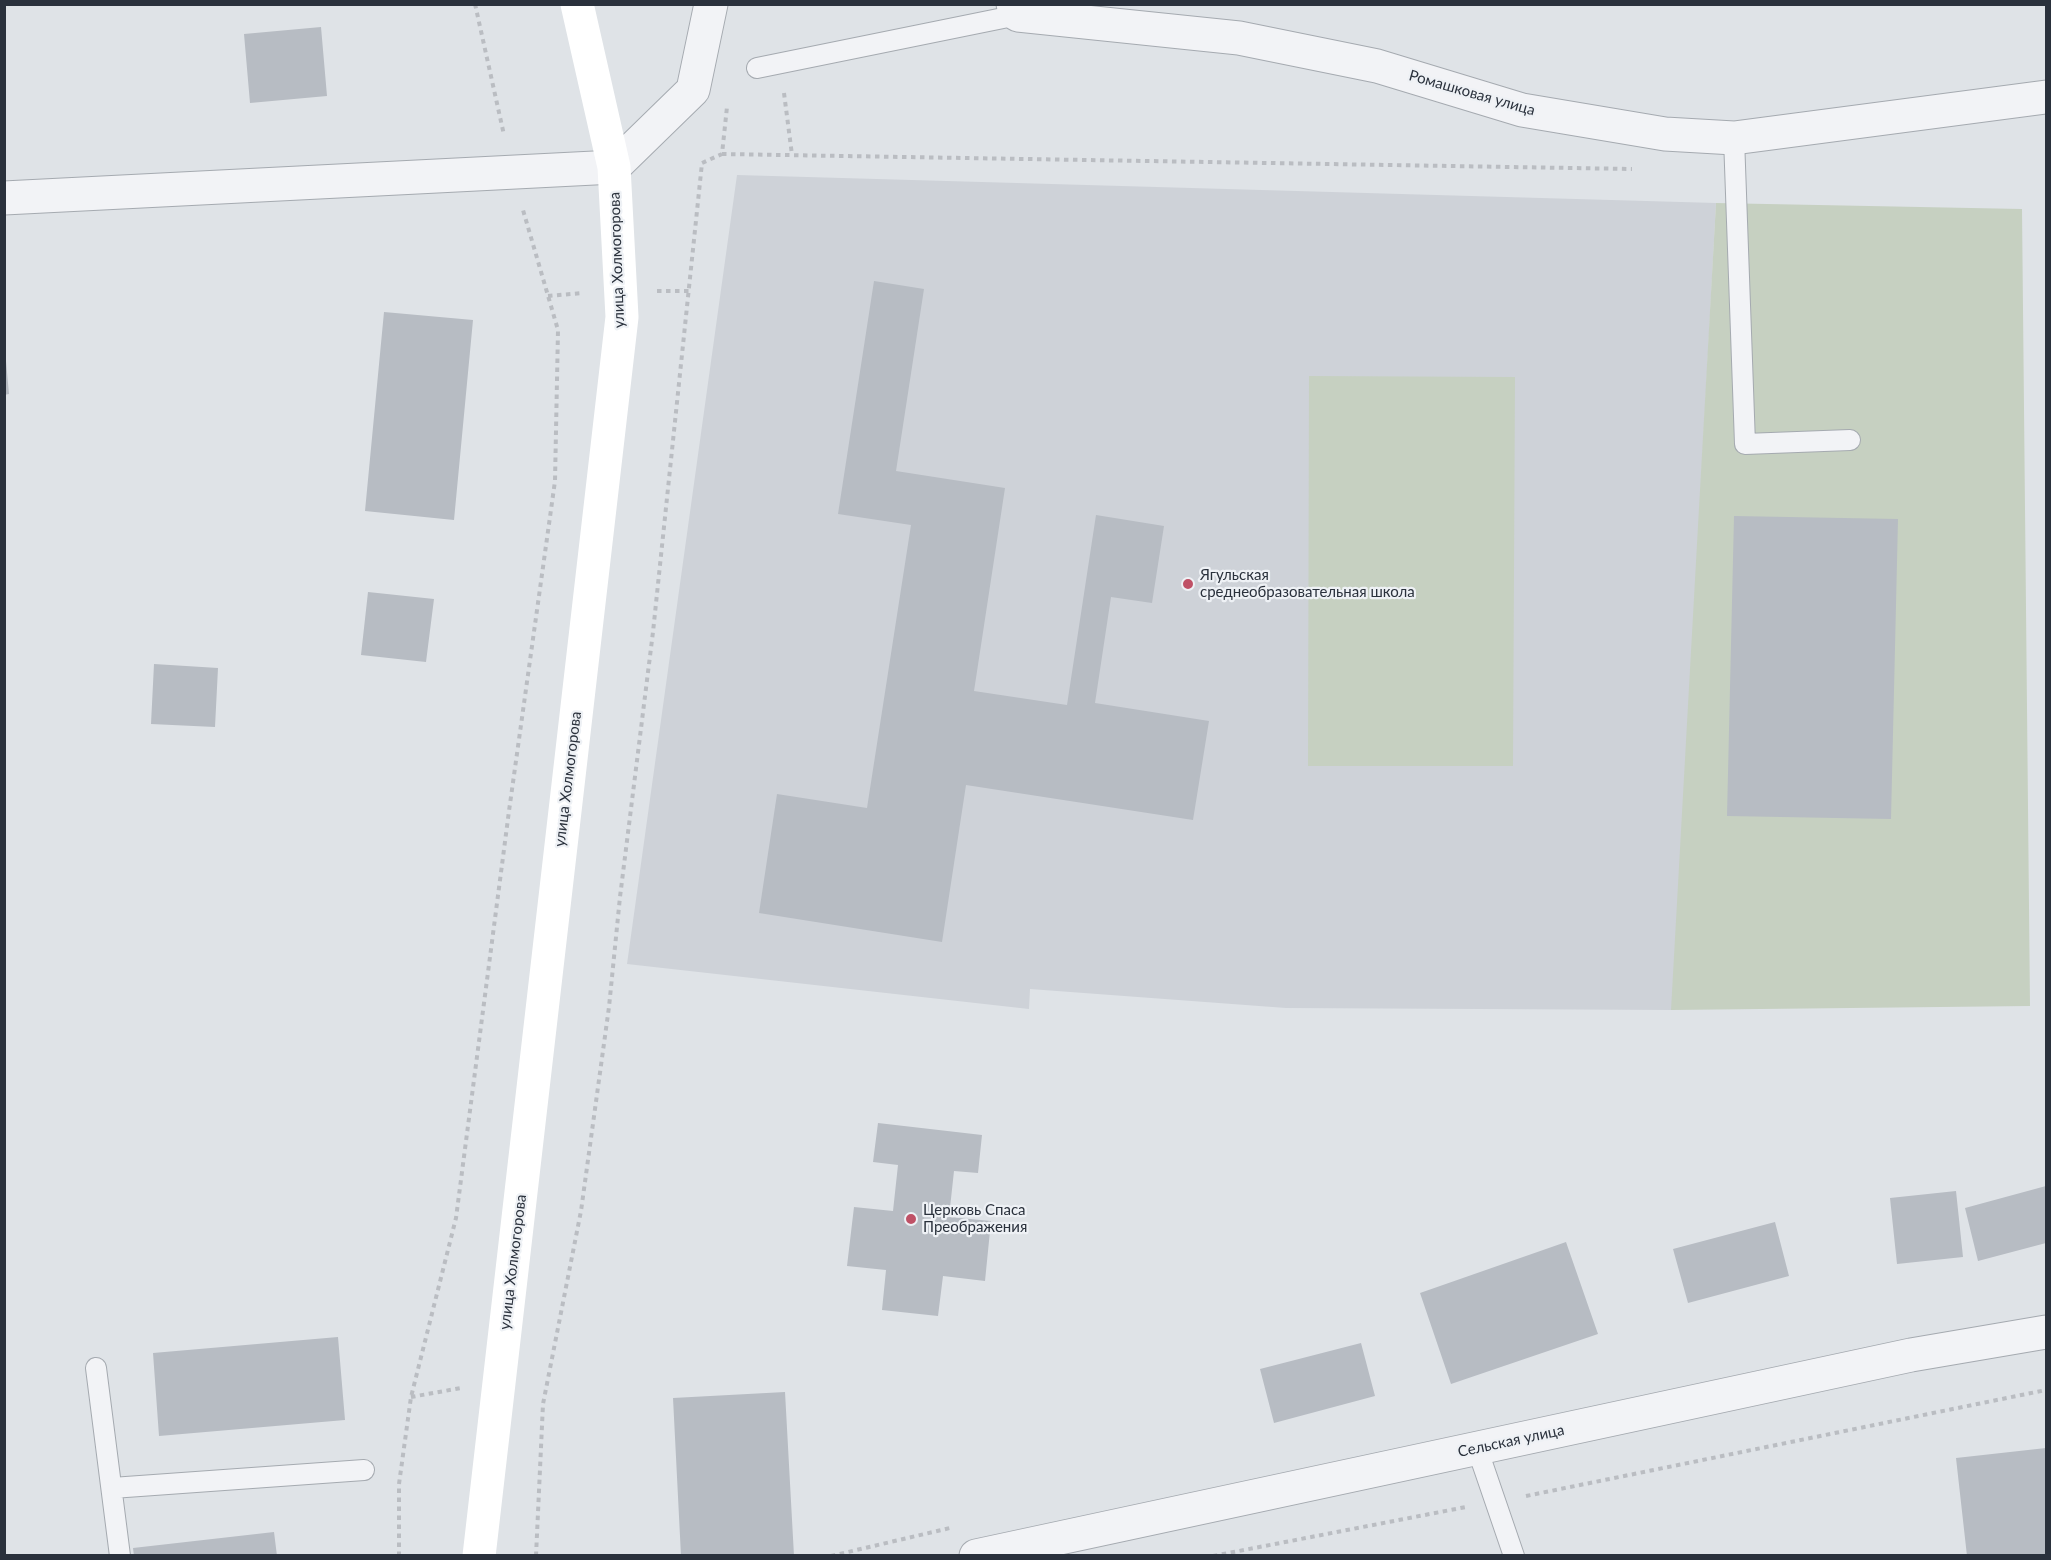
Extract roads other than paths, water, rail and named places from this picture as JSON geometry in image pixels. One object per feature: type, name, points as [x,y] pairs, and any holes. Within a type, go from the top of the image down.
[{"type":"street","name":"улица Холмогорова","points":[[479,1556],[621,317],[614,167],[577,4]]},
{"type":"street","points":[[4,198],[614,167],[693,90],[711,4]]},
{"type":"street","name":"Ромашковая улица","points":[[1015,10],[1239,38],[1377,66],[1522,110],[1665,134],[1734,138],[2046,97]]},
{"type":"street","name":"Сельская улица","points":[[976,1556],[1911,1356],[2046,1332]]},
{"type":"lane","points":[[757,68],[1015,10]]},
{"type":"lane","points":[[1734,138],[1745,444],[1850,440]]},
{"type":"lane","points":[[96,1368],[120,1556]]},
{"type":"lane","points":[[1477,1448],[1514,1556]]},
{"type":"lane","points":[[112,1488],[364,1470]]},
{"type":"place","name":"Ягульская среднеобразовательная школа","points":[[1188,584]]},
{"type":"place","name":"Церковь Спаса Преображения","points":[[911,1219]]}]
